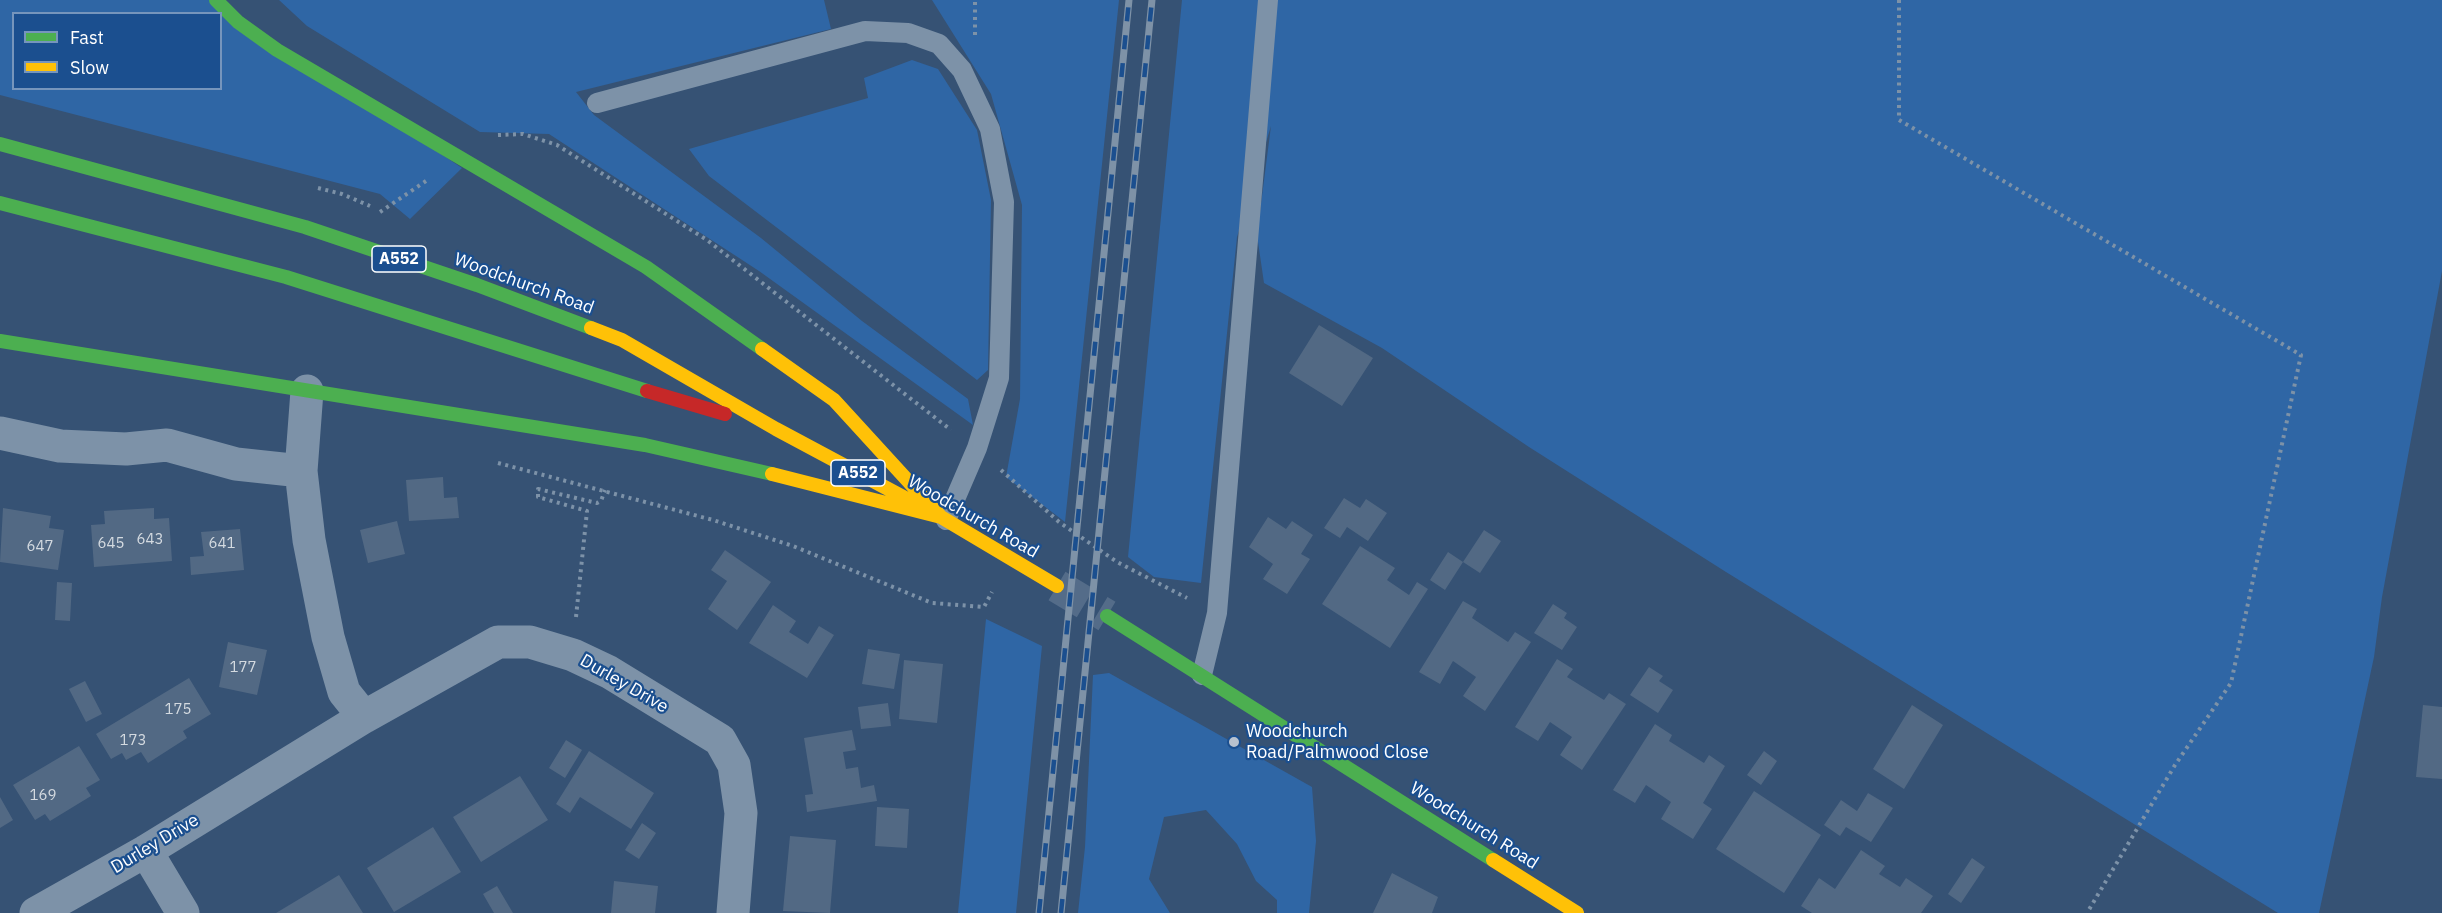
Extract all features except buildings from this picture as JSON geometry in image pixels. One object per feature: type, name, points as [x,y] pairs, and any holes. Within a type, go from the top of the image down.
[{"type":"main road","points":[[216,0],[238,21],[277,50],[646,267],[834,400],[944,518]]},
{"type":"main road","name":"Woodchurch Road","points":[[0,144],[305,227],[477,285],[622,340],[776,429],[944,518],[1057,586]]},
{"type":"main road","name":"Woodchurch Road","points":[[0,202],[286,277],[614,382],[776,429]]},
{"type":"main road","points":[[0,341],[645,446],[944,518]]},
{"type":"main road","name":"Woodchurch Road","points":[[1107,616],[1577,913]]},
{"type":"street","points":[[307,391],[301,471],[309,540],[328,637],[344,692],[364,717]]},
{"type":"street","points":[[0,433],[60,446],[126,449],[167,445],[236,464],[301,471]]},
{"type":"street","name":"Durley Drive","points":[[36,913],[146,851],[364,717],[498,642],[530,642],[573,655],[609,672],[720,740],[734,765],[741,813],[733,913]]},
{"type":"street","points":[[146,851],[183,913]]},
{"type":"lane","points":[[1202,675],[1217,613],[1268,0]]},
{"type":"lane","points":[[597,103],[865,31],[908,33],[939,44],[962,70],[990,129],[1004,202],[999,378],[977,448],[944,518]]},
{"type":"path","points":[[1899,0],[1899,120],[2301,354],[2231,683],[2175,765],[2087,913]]},
{"type":"path","points":[[977,448],[1059,522],[1117,562],[1217,613]]},
{"type":"path","points":[[573,655],[587,511],[538,497],[538,489],[597,503],[601,501],[605,490]]},
{"type":"path","points":[[917,598],[932,603],[984,607],[1010,558]]},
{"type":"shaded area","points":[[0,0],[210,0],[462,168],[410,219],[380,194],[0,95]]},
{"type":"shaded area","points":[[279,0],[824,0],[831,29],[576,92],[594,115],[761,238],[862,321],[968,399],[973,425],[759,271],[549,134],[480,132],[307,26]]},
{"type":"shaded area","points":[[932,0],[1119,0],[1065,522],[1006,477],[1020,399],[1022,205],[991,94]]},
{"type":"shaded area","points":[[1182,0],[2442,0],[2442,271],[2382,597],[2374,657],[2319,913],[2278,913],[1726,572],[1529,447],[1382,348],[1264,283],[1257,235],[1271,126],[1237,237],[1201,583],[1154,577],[1128,557]]},
{"type":"shaded area","points":[[912,60],[938,69],[977,130],[991,200],[988,370],[977,380],[709,176],[689,149],[868,98],[864,78]]},
{"type":"shaded area","points":[[986,619],[1042,646],[1016,913],[958,913]]},
{"type":"shaded area","points":[[1109,673],[1312,787],[1316,841],[1309,913],[1277,913],[1277,900],[1256,881],[1237,844],[1206,810],[1164,817],[1149,879],[1170,913],[1078,913],[1085,847],[1093,675]]},
{"type":"tunnel","points":[[1057,586],[1107,616]]},
{"type":"railway","points":[[1039,913],[1129,0]]},
{"type":"railway","points":[[1061,913],[1152,0]]},
{"type":"traffic: fast","points":[[216,0],[238,22],[277,50],[646,267],[762,349]]},
{"type":"traffic: fast","points":[[0,144],[305,227],[477,285],[591,328]]},
{"type":"traffic: fast","points":[[0,203],[286,277],[647,391]]},
{"type":"traffic: fast","points":[[0,341],[645,445],[772,474]]},
{"type":"traffic: fast","points":[[1107,616],[1493,860]]},
{"type":"traffic: slow","points":[[591,328],[622,340],[776,429],[920,506]]},
{"type":"traffic: slow","points":[[762,349],[834,400],[941,517]]},
{"type":"traffic: slow","points":[[772,474],[941,517],[1057,586]]},
{"type":"traffic: slow","points":[[1493,860],[1577,913]]},
{"type":"traffic: jam","points":[[647,391],[725,414]]},
{"type":"place","name":"Woodchurch Road/Palmwood Close","points":[[1234,742]]}]
